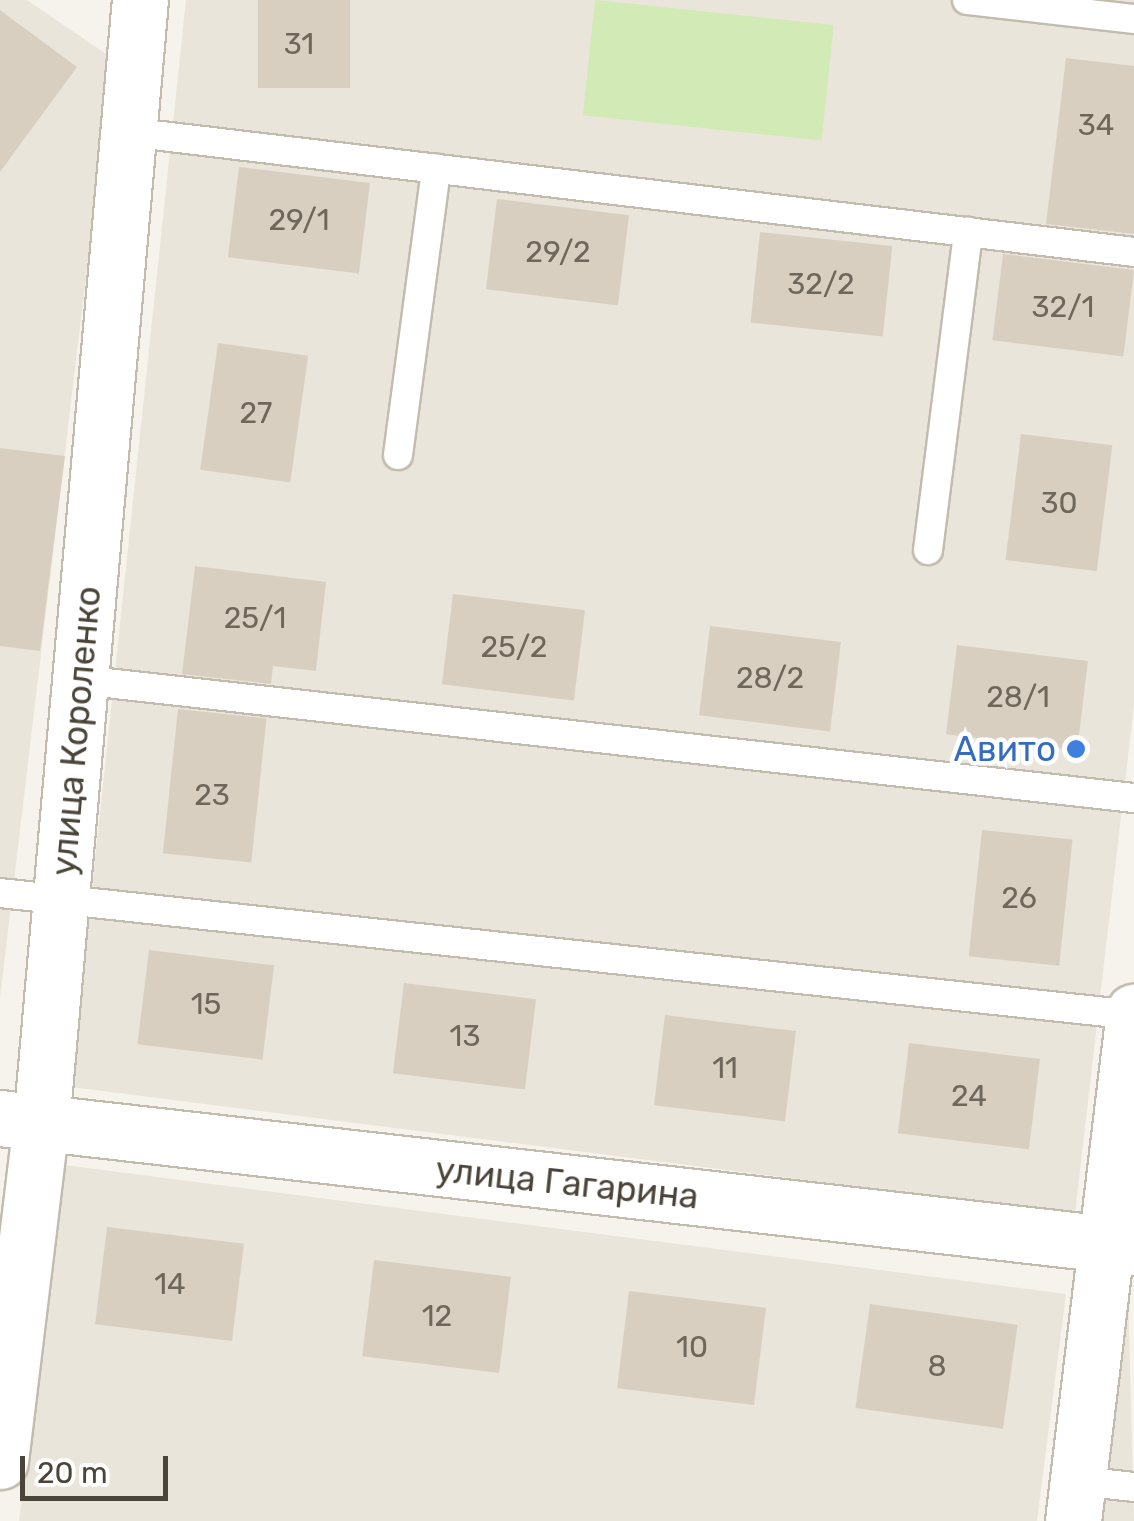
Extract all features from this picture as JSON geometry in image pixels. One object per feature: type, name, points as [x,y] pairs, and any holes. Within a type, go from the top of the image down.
[{"type":"street","name":"улица Короленко","points":[[0,1461],[21,1121],[61,902],[140,0]]},
{"type":"street","points":[[1075,1501],[1120,1245],[1134,1014]]},
{"type":"street","name":"улица Гагарина","points":[[21,1121],[1120,1245]]},
{"type":"lane","points":[[967,0],[1134,19]]},
{"type":"lane","points":[[128,132],[1134,252]]},
{"type":"lane","points":[[398,455],[436,169]]},
{"type":"lane","points":[[928,550],[968,232]]},
{"type":"lane","points":[[80,680],[1134,798]]},
{"type":"lane","points":[[0,893],[1134,1014]]},
{"type":"lane","points":[[1075,1501],[1134,1487]]},
{"type":"shaded area","points":[[0,0],[27,0],[112,58],[0,998]]},
{"type":"shaded area","points":[[186,0],[1134,0],[1134,705],[1075,1214],[71,1087]]},
{"type":"shaded area","points":[[64,1165],[1066,1294],[1037,1521],[19,1521]]},
{"type":"shaded area","points":[[1128,1289],[1134,1521],[1100,1521]]},
{"type":"green space","points":[[595,0],[834,25],[822,140],[583,115]]},
{"type":"building","points":[[258,0],[350,0],[350,88],[258,88]]},
{"type":"building","points":[[0,10],[77,67],[0,172]]},
{"type":"building","points":[[1066,58],[1134,66],[1134,234],[1046,224]]},
{"type":"building","points":[[239,167],[370,183],[359,273],[228,257]]},
{"type":"building","points":[[497,199],[629,215],[618,306],[486,289]]},
{"type":"building","points":[[760,232],[892,246],[883,336],[750,323]]},
{"type":"building","points":[[1003,254],[1134,270],[1123,356],[992,340]]},
{"type":"building","points":[[218,343],[308,356],[290,482],[200,470]]},
{"type":"building","points":[[1021,434],[1112,445],[1097,571],[1006,560]]},
{"type":"building","points":[[0,448],[65,456],[40,651],[0,646]]},
{"type":"building","points":[[195,566],[326,582],[316,671],[273,666],[271,684],[182,674]]},
{"type":"building","points":[[453,594],[585,610],[574,701],[442,684]]},
{"type":"building","points":[[710,626],[841,642],[830,731],[699,715]]},
{"type":"building","points":[[957,645],[1088,661],[1077,750],[946,734]]},
{"type":"building","points":[[178,709],[267,718],[251,863],[163,853]]},
{"type":"building","points":[[982,830],[1073,840],[1059,966],[969,956]]},
{"type":"building","points":[[149,950],[274,965],[262,1060],[137,1044]]},
{"type":"building","points":[[404,983],[536,999],[525,1090],[393,1073]]},
{"type":"building","points":[[665,1015],[796,1031],[785,1121],[654,1105]]},
{"type":"building","points":[[909,1043],[1040,1059],[1029,1149],[898,1133]]},
{"type":"building","points":[[107,1227],[244,1244],[232,1341],[95,1324]]},
{"type":"building","points":[[374,1260],[511,1277],[499,1373],[362,1356]]},
{"type":"building","points":[[629,1291],[766,1308],[754,1405],[617,1388]]},
{"type":"building","points":[[870,1304],[1018,1325],[1003,1429],[855,1408]]},
{"type":"place","name":"Авито","points":[[1076,749]]}]
